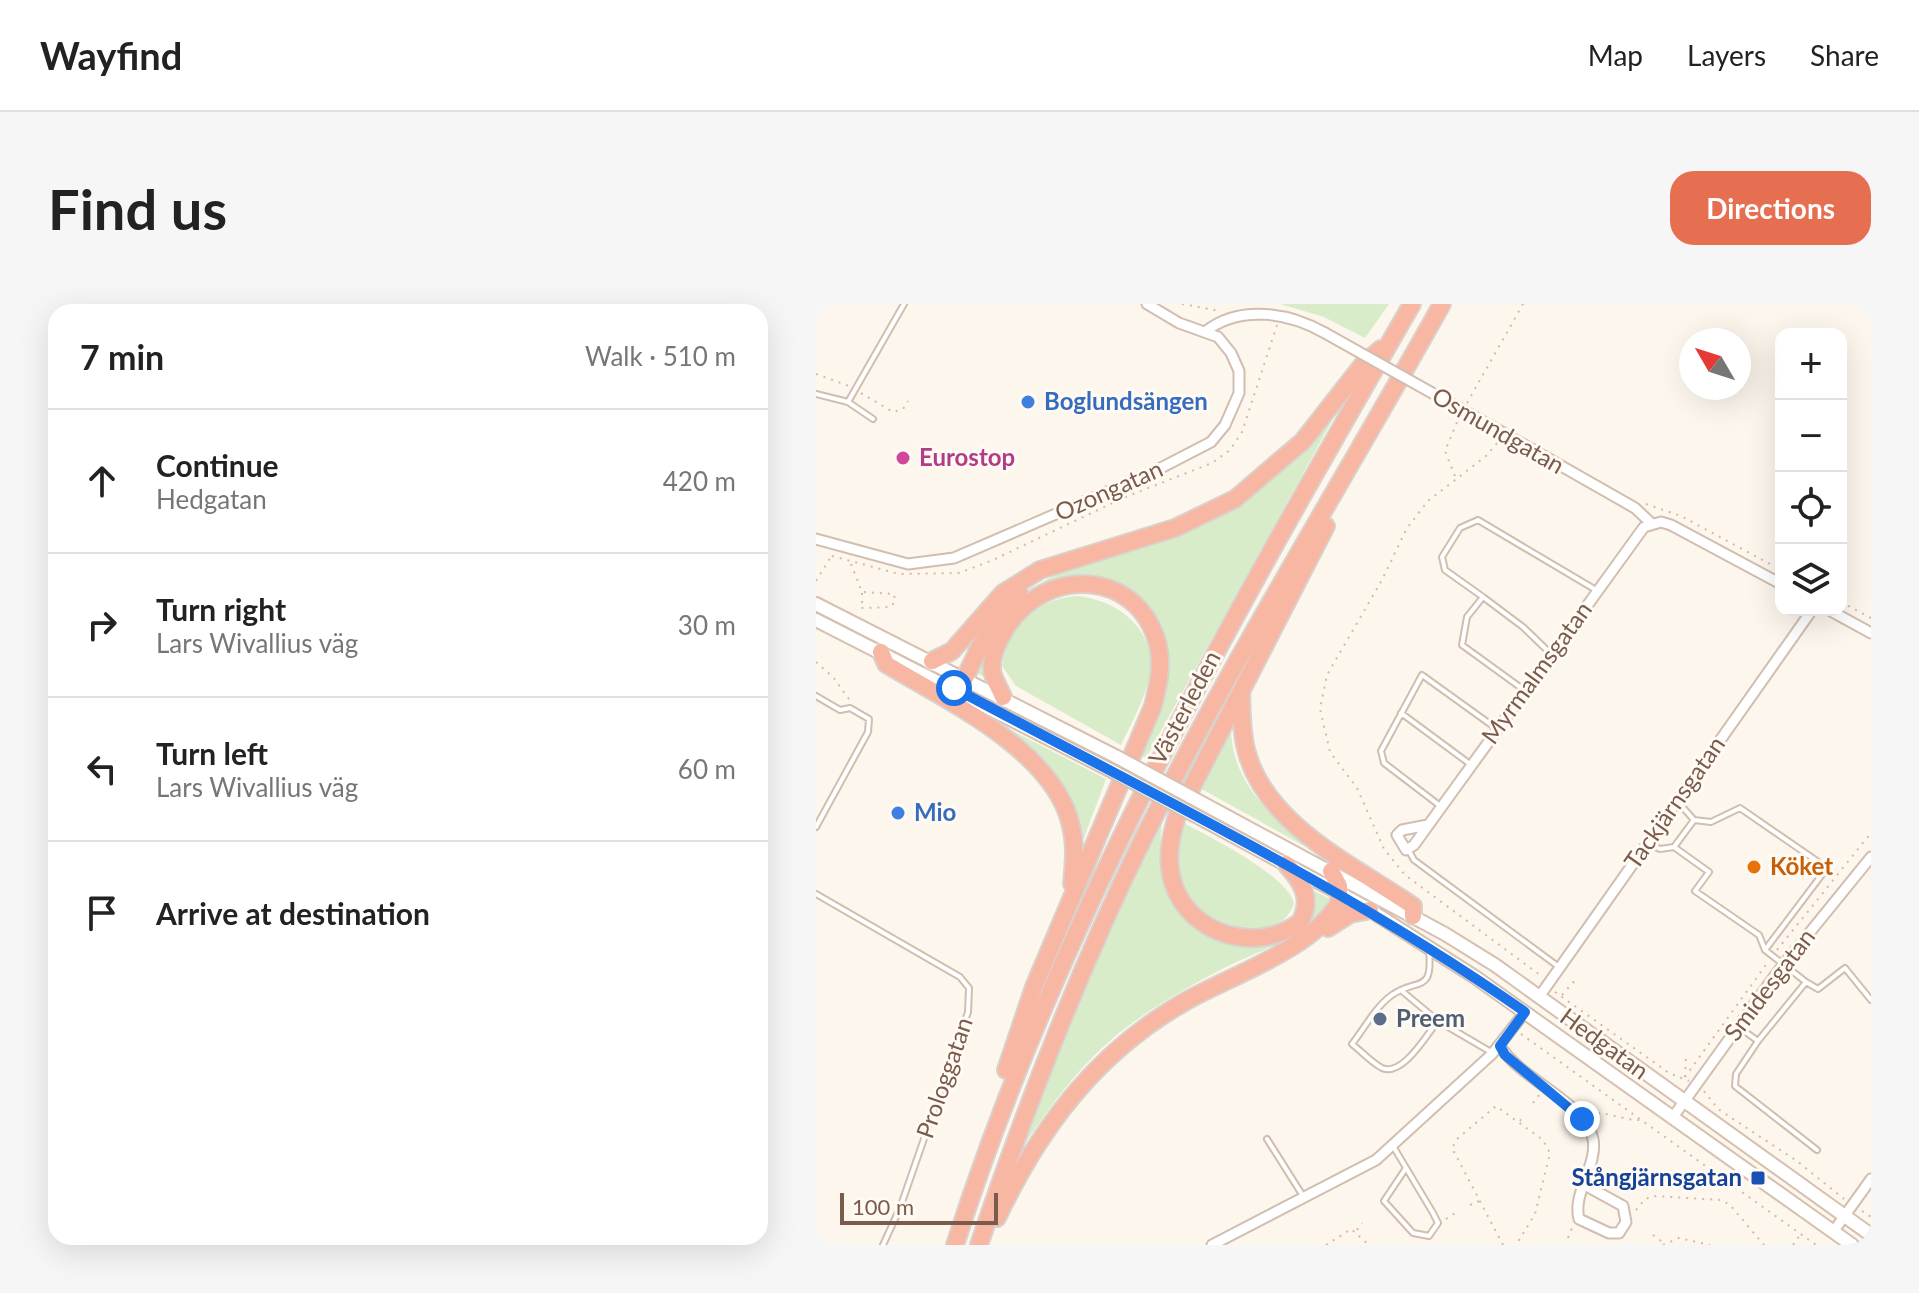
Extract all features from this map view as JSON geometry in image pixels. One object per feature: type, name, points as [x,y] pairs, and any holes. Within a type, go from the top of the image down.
[{"type":"highway","name":"Västerleden","points":[[955,1245],[1046,999],[1123,828],[1259,574],[1412,304]]},
{"type":"highway","name":"Västerleden","points":[[979,1245],[1052,1045],[1144,838],[1248,640],[1442,304]]},
{"type":"highway","points":[[932,661],[952,651],[990,604],[1040,570],[1175,528],[1235,499],[1280,465],[1322,420],[1376,350],[1387,349]]},
{"type":"highway","points":[[1286,864],[1300,879],[1307,901],[1306,912],[1289,930],[1271,936],[1238,938],[1207,927],[1181,900],[1174,884],[1169,846],[1177,816],[1337,505],[1373,427]]},
{"type":"highway","points":[[962,684],[981,644],[1008,603],[1024,587],[1026,579]]},
{"type":"highway","points":[[986,1158],[985,1130],[1034,987],[1153,706],[1160,668],[1154,635],[1136,608],[1110,590],[1077,584],[1043,592],[1020,609],[994,652],[992,673],[1003,697]]},
{"type":"highway","points":[[881,652],[886,664],[997,734],[1044,773],[1066,809],[1073,833],[1070,902]]},
{"type":"highway","points":[[1241,690],[1244,742],[1252,768],[1264,790],[1298,826],[1413,906],[1413,916]]},
{"type":"highway","points":[[986,1223],[996,1220],[1054,1116],[1116,1050],[1178,1005],[1292,946],[1316,929],[1337,907],[1339,893],[1331,871]]},
{"type":"highway","points":[[1316,929],[1323,931],[1350,914],[1367,909]]},
{"type":"main road","name":"Hedgatan","points":[[816,604],[932,661],[962,684],[1112,771],[1367,909],[1525,1012],[1852,1245]]},
{"type":"main road","name":"Hedgatan","points":[[816,620],[881,652],[1003,697],[1459,942],[1684,1101],[1848,1210],[1871,1235]]},
{"type":"main road","points":[[1525,1012],[1539,997]]},
{"type":"street","name":"Ozongatan","points":[[816,539],[908,564],[954,558],[1195,453],[1211,442],[1225,425],[1239,393],[1239,371],[1231,353],[1218,337],[1179,323],[1147,304]]},
{"type":"street","name":"Osmundgatan","points":[[1206,331],[1230,319],[1266,310],[1298,320],[1635,508],[1651,523],[1671,525],[1775,581]]},
{"type":"street","name":"Myrmalmsgatan","points":[[1428,825],[1402,830],[1397,835],[1399,843],[1408,849],[1428,825],[1637,534],[1651,523]]},
{"type":"street","name":"Tackjärnsgatan","points":[[1539,997],[1808,616]]},
{"type":"street","points":[[1840,616],[1871,633]]},
{"type":"street","name":"Smidesgatan","points":[[1673,1117],[1783,965],[1871,857]]},
{"type":"street","points":[[1212,1245],[1230,1240],[1362,1170],[1393,1146],[1497,1050],[1525,1012]]},
{"type":"street","points":[[1497,1050],[1582,1119],[1593,1139],[1583,1184],[1579,1219],[1609,1233],[1619,1233],[1627,1215],[1623,1206],[1583,1184]]},
{"type":"street","points":[[1833,1232],[1871,1179]]},
{"type":"lane","points":[[848,402],[904,304]]},
{"type":"lane","points":[[816,394],[848,402],[873,419]]},
{"type":"lane","points":[[1551,653],[1523,627],[1445,570],[1442,557],[1460,528],[1478,520],[1596,590]]},
{"type":"lane","points":[[1483,597],[1467,617],[1462,645],[1524,690]]},
{"type":"lane","points":[[1441,807],[1384,763],[1381,751],[1422,675],[1497,729]]},
{"type":"lane","points":[[816,696],[840,710],[850,708],[869,719],[868,732],[816,827]]},
{"type":"lane","points":[[1401,713],[1471,765]]},
{"type":"lane","points":[[1677,801],[1694,820],[1711,822],[1740,808],[1827,868],[1765,950]]},
{"type":"lane","points":[[1674,847],[1694,820]]},
{"type":"lane","points":[[1647,843],[1660,849],[1674,847],[1709,872],[1695,891],[1759,935],[1765,950],[1806,982],[1818,989],[1845,968],[1871,1000]]},
{"type":"lane","points":[[1408,849],[1414,860],[1559,967]]},
{"type":"lane","name":"Prologgatan","points":[[816,894],[960,977],[969,988],[968,1012],[900,1208],[883,1245]]},
{"type":"lane","points":[[1429,948],[1431,969],[1426,981],[1419,987],[1390,996],[1352,1044],[1380,1067],[1391,1070],[1401,1066],[1438,1021]]},
{"type":"lane","points":[[1806,982],[1758,1041],[1736,1074],[1735,1086],[1817,1150]]},
{"type":"lane","points":[[1402,991],[1438,1021],[1497,1050]]},
{"type":"lane","points":[[1738,1026],[1758,1041]]},
{"type":"lane","points":[[1267,1139],[1305,1198]]},
{"type":"lane","points":[[1393,1146],[1406,1168],[1438,1223],[1429,1236],[1420,1237],[1384,1201],[1406,1168]]},
{"type":"path","points":[[1182,304],[1226,312]]},
{"type":"path","points":[[1465,407],[1523,304]]},
{"type":"path","points":[[816,374],[855,390],[893,412],[903,409],[908,401]]},
{"type":"path","points":[[1455,477],[1445,451],[1460,417]]},
{"type":"path","points":[[1465,470],[1486,456],[1504,433]]},
{"type":"path","points":[[1657,506],[1775,567]]},
{"type":"path","points":[[816,581],[836,546]]},
{"type":"path","points":[[850,562],[862,592],[861,610],[891,607],[895,601],[894,594],[887,591],[862,592]]},
{"type":"path","points":[[1847,605],[1871,618]]},
{"type":"path","points":[[816,662],[849,697],[850,708]]},
{"type":"path","points":[[1561,996],[1577,978]]},
{"type":"path","points":[[1553,990],[1669,1073],[1696,1085],[1718,1109],[1790,1156],[1848,1210],[1871,1217]]},
{"type":"path","points":[[1514,1028],[1816,1245]]},
{"type":"path","points":[[1685,1078],[1686,1057]]},
{"type":"path","points":[[1533,1103],[1544,1088]]},
{"type":"path","points":[[1503,1245],[1452,1151],[1453,1144],[1496,1106],[1543,1140],[1550,1153],[1535,1214],[1516,1245]]},
{"type":"path","points":[[1582,1119],[1593,1112],[1616,1119],[1642,1120]]},
{"type":"path","points":[[1519,1122],[1524,1115]]},
{"type":"path","points":[[1762,1137],[1763,1143]]},
{"type":"path","points":[[1784,1159],[1790,1156]]},
{"type":"path","points":[[1627,1215],[1649,1196],[1721,1200],[1730,1205],[1764,1245]]},
{"type":"path","points":[[1470,1205],[1479,1201]]},
{"type":"path","points":[[1438,1223],[1457,1212]]},
{"type":"path","points":[[1568,1238],[1579,1219]]},
{"type":"path","points":[[1326,1245],[1342,1232],[1356,1231],[1362,1223]]},
{"type":"path","points":[[1356,1231],[1369,1245]]},
{"type":"path","points":[[1793,1245],[1801,1234]]},
{"type":"path","points":[[1653,1235],[1664,1244],[1685,1238],[1710,1245]]},
{"type":"green space","points":[[1280,304],[1389,304],[1365,338],[1324,317]]},
{"type":"green space","points":[[1339,408],[1146,758],[1138,755],[1164,695],[1169,657],[1164,633],[1151,612],[1134,595],[1112,582],[1089,576],[1066,576],[1043,584],[1018,608],[987,678],[972,671],[1013,602],[1031,588],[1073,566],[1144,545],[1295,456]]},
{"type":"green space","points":[[1076,596],[1091,598],[1119,610],[1131,619],[1147,643],[1150,658],[1148,683],[1121,745],[1016,686],[1002,666],[1010,639],[1026,617],[1049,603]]},
{"type":"green space","points":[[941,694],[1106,779],[1079,851],[1051,776]]},
{"type":"green space","points":[[1231,723],[1233,749],[1241,773],[1254,793],[1288,828],[1351,872],[1198,787]]},
{"type":"green space","points":[[1162,821],[1161,858],[1167,891],[1184,918],[1216,938],[1246,946],[1270,942],[1311,914],[1312,890],[1330,899],[1309,924],[1296,933],[1198,982],[1124,1029],[1070,1083],[1024,1145],[1080,997]]},
{"type":"green space","points":[[1182,822],[1246,858],[1278,881],[1294,904],[1284,919],[1270,927],[1252,929],[1215,919],[1199,908],[1186,894],[1179,879],[1177,850]]},
{"type":"place","name":"Boglundsängen","points":[[1028,402]]},
{"type":"place","name":"Eurostop","points":[[903,458]]},
{"type":"place","name":"Mio","points":[[898,813]]},
{"type":"place","name":"Köket","points":[[1754,867]]},
{"type":"place","name":"Preem","points":[[1380,1019]]},
{"type":"place","name":"Stångjärnsgatan","points":[[1758,1178]]},
{"type":"route","points":[[954,688],[1365,907],[1475,977],[1525,1012],[1500,1046],[1505,1055],[1527,1077],[1571,1107],[1582,1119]]}]
